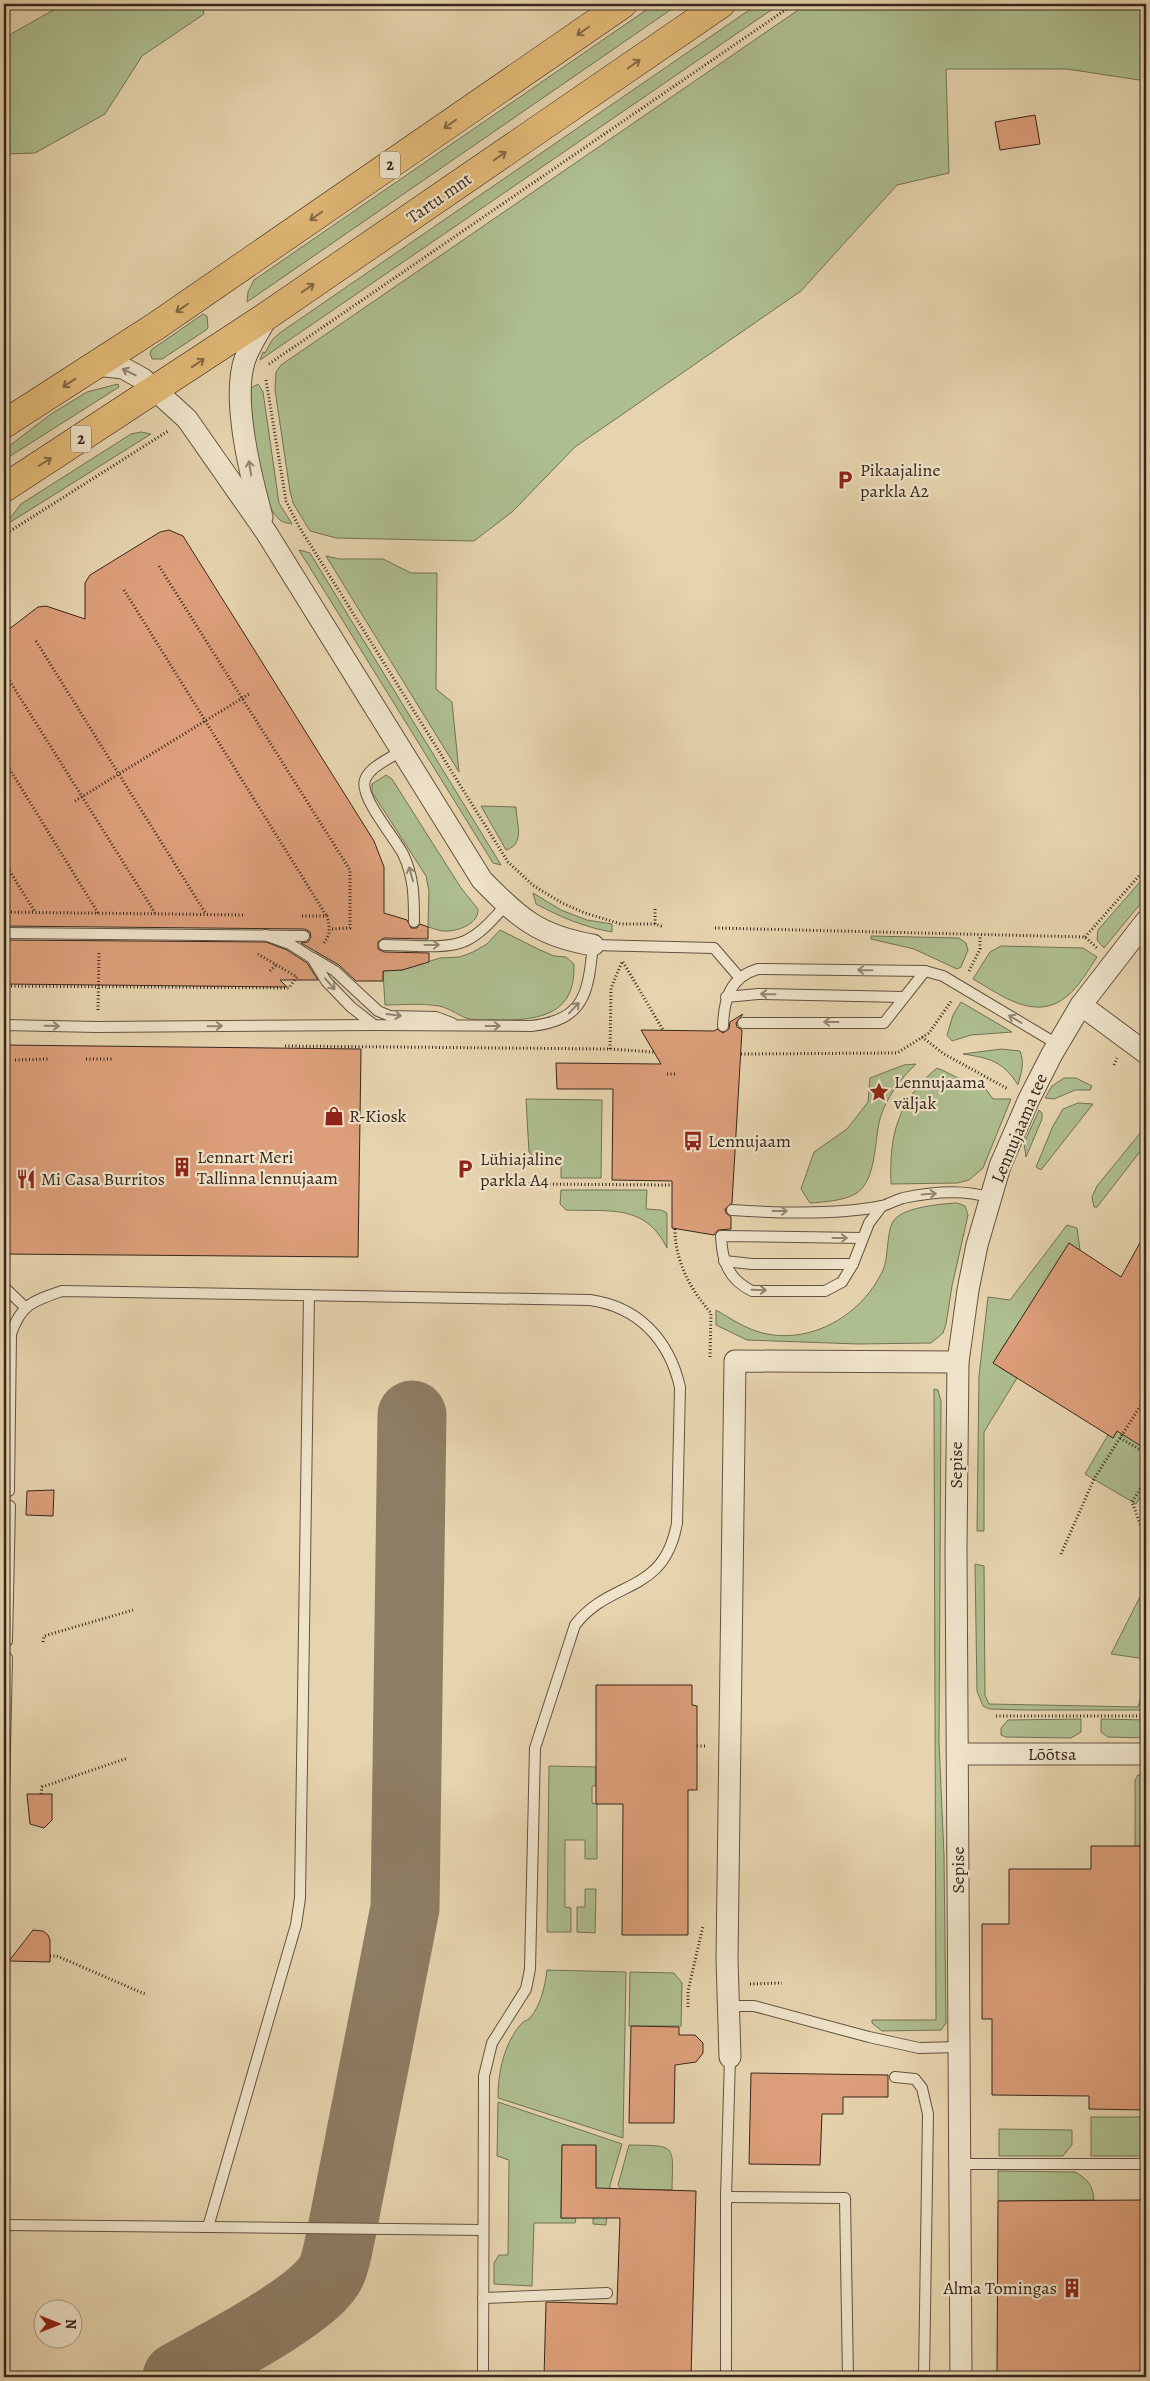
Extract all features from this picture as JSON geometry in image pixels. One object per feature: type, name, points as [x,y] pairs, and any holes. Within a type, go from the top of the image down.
[{"type":"highway","name":"2","points":[[4,424],[164,321],[624,4]]},
{"type":"highway","name":"Tartu mnt","points":[[4,488],[268,316],[721,4]]},
{"type":"street","points":[[266,532],[250,473],[242,414],[241,384],[245,359],[268,316]]},
{"type":"street","points":[[96,365],[123,368],[143,379],[187,419],[266,532],[482,880],[521,919],[560,938],[593,945]]},
{"type":"street","name":"Lennujaama tee","points":[[958,1362],[977,1245],[1000,1166],[1028,1099],[1057,1044],[1081,1005],[1146,922]]},
{"type":"street","points":[[1081,1005],[1146,1053]]},
{"type":"street","points":[[730,2057],[727,1959],[735,1361],[958,1362]]},
{"type":"street","name":"Sepise","points":[[958,1362],[961,2377]]},
{"type":"street","name":"Lõõtsa","points":[[958,1754],[1146,1754]]},
{"type":"lane","points":[[401,751],[369,772],[365,780],[364,789],[368,800],[402,853],[412,874],[414,922]]},
{"type":"lane","points":[[384,945],[451,944],[464,942],[487,925],[506,905]]},
{"type":"lane","points":[[4,933],[304,936]]},
{"type":"lane","points":[[265,935],[290,944],[335,971],[378,1011],[390,1016],[436,1017],[459,1026]]},
{"type":"lane","points":[[4,1025],[97,1028],[374,1025],[531,1026],[549,1024],[561,1020],[574,1011],[582,1000],[587,986],[593,945],[714,948],[739,977]]},
{"type":"lane","points":[[312,958],[326,981],[351,1006],[374,1025]]},
{"type":"lane","points":[[723,1026],[726,998],[739,977],[758,969],[924,971],[943,976],[1057,1044]]},
{"type":"lane","points":[[743,1023],[884,1023],[924,971]]},
{"type":"lane","points":[[726,998],[758,994],[904,997]]},
{"type":"lane","points":[[732,1210],[826,1211],[882,1206],[922,1194],[978,1194],[991,1198]]},
{"type":"lane","points":[[863,1238],[721,1236],[724,1262],[736,1280],[752,1290],[825,1291],[842,1282],[853,1264],[869,1223],[882,1206]]},
{"type":"lane","points":[[724,1262],[752,1264],[853,1264]]},
{"type":"lane","points":[[4,1287],[25,1307]]},
{"type":"lane","points":[[9,1491],[11,1334],[16,1318],[25,1307],[39,1299],[62,1291],[590,1300],[611,1303],[631,1314],[647,1327],[664,1346],[675,1365],[680,1387],[677,1523],[673,1544],[659,1566],[641,1582],[602,1600],[586,1610],[575,1625],[535,1748],[530,1969],[526,1989],[516,2008],[492,2043],[484,2076],[483,2377]]},
{"type":"lane","points":[[208,2227],[296,1925],[300,1898],[309,1295]]},
{"type":"lane","points":[[7,1641],[10,1506]]},
{"type":"lane","points":[[4,1794],[7,1658]]},
{"type":"lane","points":[[4,1809],[4,1829]]},
{"type":"lane","points":[[729,2006],[754,2006],[869,2038],[919,2048],[959,2047]]},
{"type":"lane","points":[[726,2377],[726,2197],[730,2057]]},
{"type":"lane","points":[[895,2077],[915,2079],[922,2088],[928,2114],[924,2377]]},
{"type":"lane","points":[[960,2164],[1146,2164]]},
{"type":"lane","points":[[726,2197],[846,2198],[848,2377]]},
{"type":"lane","points":[[4,2225],[483,2230]]},
{"type":"lane","points":[[483,2298],[607,2293]]},
{"type":"path","points":[[4,6],[8,4]]},
{"type":"path","points":[[261,370],[794,4]]},
{"type":"path","points":[[265,377],[268,385],[286,501],[298,525],[508,862],[534,886],[562,903],[621,924],[655,924],[671,927]]},
{"type":"path","points":[[4,535],[160,436]]},
{"type":"path","points":[[159,566],[350,870],[350,928],[330,928]]},
{"type":"path","points":[[124,590],[327,916]]},
{"type":"path","points":[[36,641],[207,915]]},
{"type":"path","points":[[4,672],[155,914]]},
{"type":"path","points":[[75,801],[249,694]]},
{"type":"path","points":[[4,760],[62,855]]},
{"type":"path","points":[[4,862],[35,912]]},
{"type":"path","points":[[1085,937],[1146,868]]},
{"type":"path","points":[[655,908],[655,924]]},
{"type":"path","points":[[610,1048],[611,988],[622,962],[621,924]]},
{"type":"path","points":[[709,928],[1085,937],[1101,953]]},
{"type":"path","points":[[622,962],[663,1030]]},
{"type":"path","points":[[4,986],[289,988],[297,977],[276,965],[270,971]]},
{"type":"path","points":[[922,1037],[944,1054],[1015,1093]]},
{"type":"path","points":[[530,1048],[610,1048],[654,1052]]},
{"type":"path","points":[[15,1060],[48,1059]]},
{"type":"path","points":[[86,1059],[114,1059]]},
{"type":"path","points":[[667,1074],[677,1074]]},
{"type":"path","points":[[525,1184],[672,1184]]},
{"type":"path","points":[[676,1229],[676,1248],[680,1264],[701,1302],[711,1312],[710,1366]]},
{"type":"path","points":[[1061,1554],[1094,1479],[1146,1397]]},
{"type":"path","points":[[1120,1438],[1146,1453]]},
{"type":"path","points":[[1146,1480],[1132,1502],[1146,1540]]},
{"type":"path","points":[[43,1642],[44,1636],[133,1610]]},
{"type":"path","points":[[996,1716],[1146,1716]]},
{"type":"path","points":[[708,1737],[708,1756]]},
{"type":"path","points":[[41,1794],[42,1787],[128,1758]]},
{"type":"path","points":[[688,2007],[688,1991],[706,1917]]},
{"type":"path","points":[[50,1956],[57,1956],[147,1995]]},
{"type":"green space","points":[[64,4],[202,4],[204,14],[142,56],[105,114],[35,153],[4,154],[4,38]]},
{"type":"green space","points":[[655,4],[679,4],[247,302],[248,292],[254,280]]},
{"type":"green space","points":[[758,4],[780,4],[260,360],[263,352],[265,353],[272,340],[281,332]]},
{"type":"green space","points":[[807,4],[1146,4],[1146,81],[1067,69],[946,69],[949,173],[897,185],[801,291],[575,447],[512,512],[474,541],[336,538],[310,531],[293,503],[290,491],[275,390],[276,372],[281,365]]},
{"type":"green space","points":[[203,314],[207,316],[208,328],[206,330],[162,359],[152,359],[151,350]]},
{"type":"green space","points":[[118,384],[119,387],[4,460],[4,450],[51,414],[87,392]]},
{"type":"green space","points":[[258,384],[263,392],[279,503],[292,524],[281,521],[272,511],[260,478],[256,458],[251,402],[251,388]]},
{"type":"green space","points":[[141,432],[151,434],[4,526],[21,504],[131,434]]},
{"type":"green space","points":[[299,550],[310,553],[501,865],[493,863]]},
{"type":"green space","points":[[326,556],[339,559],[383,559],[411,573],[437,573],[436,689],[452,702],[459,772]]},
{"type":"green space","points":[[386,775],[392,779],[461,888],[478,909],[475,919],[466,926],[449,931],[440,931],[428,927],[429,891],[426,876],[372,792],[372,784]]},
{"type":"green space","points":[[481,806],[516,807],[519,832],[516,843],[512,847],[506,850]]},
{"type":"green space","points":[[1146,875],[1146,897],[1104,948],[1097,940],[1098,930]]},
{"type":"green space","points":[[533,893],[561,910],[587,920],[612,924],[612,932],[582,924],[545,909],[536,904]]},
{"type":"green space","points":[[500,930],[554,956],[566,957],[574,964],[573,981],[569,994],[562,1004],[553,1011],[516,1020],[478,1020],[467,1018],[439,1006],[418,1004],[385,1005],[383,971],[402,970],[440,958],[460,957],[487,944]]},
{"type":"green space","points":[[871,936],[959,938],[966,943],[968,950],[961,967],[957,969],[914,949],[871,939]]},
{"type":"green space","points":[[1001,946],[1083,948],[1097,957],[1079,983],[1066,997],[1054,1004],[1030,1007],[1007,998],[973,979],[990,952]]},
{"type":"green space","points":[[961,1002],[1012,1032],[971,1035],[952,1041],[947,1035],[953,1015]]},
{"type":"green space","points":[[1001,1049],[1020,1051],[1022,1064],[1018,1085],[1007,1071],[995,1062],[963,1054]]},
{"type":"green space","points":[[916,1064],[894,1089],[886,1104],[880,1119],[871,1171],[862,1188],[855,1194],[845,1198],[810,1203],[801,1189],[814,1152],[847,1129],[868,1102],[870,1078],[904,1065]]},
{"type":"green space","points":[[937,1068],[978,1087],[985,1088],[993,1099],[1011,1099],[983,1168],[969,1180],[957,1183],[891,1184],[892,1149],[894,1134],[899,1120],[913,1093]]},
{"type":"green space","points":[[1064,1078],[1076,1078],[1092,1086],[1090,1090],[1075,1090],[1054,1099],[1045,1098],[1052,1086]]},
{"type":"green space","points":[[526,1099],[602,1100],[601,1178],[561,1178],[561,1160],[534,1157],[529,1152]]},
{"type":"green space","points":[[1078,1103],[1093,1104],[1041,1170],[1036,1167],[1053,1126],[1063,1109]]},
{"type":"green space","points":[[1039,1110],[1042,1113],[1042,1119],[1026,1157],[1024,1143]]},
{"type":"green space","points":[[1141,1132],[1146,1135],[1146,1144],[1097,1207],[1094,1207],[1092,1197],[1097,1186]]},
{"type":"green space","points":[[561,1190],[647,1190],[646,1209],[661,1210],[667,1213],[667,1248],[648,1223],[636,1217],[611,1211],[566,1210],[560,1204]]},
{"type":"green space","points":[[957,1203],[965,1206],[968,1215],[952,1286],[946,1324],[943,1333],[931,1343],[858,1344],[747,1340],[716,1325],[716,1310],[748,1328],[772,1335],[792,1335],[811,1332],[829,1325],[846,1315],[861,1302],[873,1287],[885,1264],[890,1229],[895,1219],[915,1209]]},
{"type":"green space","points":[[1067,1225],[1077,1228],[1080,1250],[1069,1244],[993,1363],[1017,1378],[984,1432],[984,1531],[977,1531],[979,1376],[988,1297],[1010,1300]]},
{"type":"green space","points":[[1146,1384],[1146,1488],[1136,1504],[1085,1474],[1108,1435],[1113,1438]]},
{"type":"green space","points":[[934,1389],[938,1390],[941,1401],[939,1742],[944,1856],[946,2023],[941,2030],[882,2031],[872,2023],[872,2020],[936,2020]]},
{"type":"green space","points":[[975,1564],[984,1566],[985,1695],[989,1704],[1138,1707],[1146,1681],[1146,1710],[1021,1710],[989,1709],[983,1706],[977,1691]]},
{"type":"green space","points":[[1146,1585],[1146,1659],[1111,1654]]},
{"type":"green space","points":[[1081,1719],[1081,1732],[1071,1738],[1006,1737],[1001,1735],[1001,1728],[1008,1720]]},
{"type":"green space","points":[[1101,1719],[1146,1720],[1146,1738],[1108,1737],[1101,1732]]},
{"type":"green space","points":[[549,1766],[596,1767],[596,1786],[592,1786],[592,1803],[597,1804],[597,1859],[585,1859],[585,1840],[565,1840],[565,1907],[571,1908],[571,1932],[547,1932]]},
{"type":"green space","points":[[1138,1775],[1146,1775],[1146,1846],[1135,1846],[1135,1780]]},
{"type":"green space","points":[[585,1889],[596,1889],[595,1933],[577,1932],[577,1907],[585,1907]]},
{"type":"green space","points":[[547,1970],[626,1972],[623,2138],[498,2098],[499,2078],[506,2049],[522,2023],[534,2013],[544,1989]]},
{"type":"green space","points":[[630,1972],[674,1973],[682,1983],[681,2026],[629,2026]]},
{"type":"green space","points":[[498,2102],[622,2144],[610,2185],[606,2225],[593,2224],[593,2218],[596,2218],[596,2146],[562,2145],[561,2218],[576,2218],[575,2223],[534,2223],[532,2286],[494,2284],[494,2263],[499,2255],[508,2255],[509,2160],[497,2156]]},
{"type":"green space","points":[[1091,2117],[1146,2117],[1146,2156],[1091,2156]]},
{"type":"green space","points":[[999,2129],[1072,2130],[1072,2145],[1063,2156],[999,2156]]},
{"type":"green space","points":[[629,2145],[664,2147],[669,2150],[672,2163],[672,2190],[621,2189],[618,2185]]},
{"type":"green space","points":[[998,2171],[1075,2172],[1089,2183],[1094,2200],[998,2201]]},
{"type":"building","points":[[1035,115],[1040,144],[1000,150],[995,122]]},
{"type":"building","points":[[169,530],[183,536],[374,841],[384,867],[384,913],[407,920],[411,928],[417,928],[420,924],[428,927],[428,939],[384,938],[378,942],[378,949],[384,952],[429,953],[429,962],[402,970],[383,971],[383,981],[356,981],[339,965],[301,943],[308,942],[311,937],[310,932],[305,929],[4,926],[4,633],[38,607],[46,606],[85,619],[85,583],[90,575],[160,532]]},
{"type":"building","points":[[4,940],[266,942],[287,950],[307,963],[318,980],[280,980],[287,987],[4,984]]},
{"type":"building","points":[[743,1014],[736,1023],[737,1027],[742,1030],[732,1203],[725,1209],[726,1213],[731,1217],[731,1229],[718,1230],[714,1235],[672,1228],[672,1181],[612,1180],[613,1089],[557,1089],[556,1063],[661,1064],[641,1030],[714,1031],[717,1029],[723,1033],[729,1029],[730,1022]]},
{"type":"building","name":"Lennart Meri Tallinna lennujaam","points":[[4,1045],[361,1049],[358,1257],[4,1254]]},
{"type":"building","points":[[1146,1232],[1146,1449],[1117,1431],[1113,1438],[993,1363],[1069,1243],[1121,1277]]},
{"type":"building","points":[[54,1490],[53,1516],[26,1515],[27,1491]]},
{"type":"building","points":[[596,1685],[692,1685],[692,1705],[697,1706],[697,1790],[688,1790],[688,1935],[622,1935],[623,1804],[596,1804]]},
{"type":"building","points":[[27,1794],[52,1794],[52,1820],[44,1828],[30,1824]]},
{"type":"building","points":[[1091,1846],[1146,1846],[1146,2110],[1089,2109],[1089,2096],[992,2095],[992,2019],[982,2019],[982,1924],[1009,1924],[1009,1869],[1091,1869]]},
{"type":"building","points":[[33,1930],[43,1931],[48,1935],[50,1940],[50,1962],[9,1961]]},
{"type":"building","points":[[631,2026],[679,2027],[679,2035],[695,2035],[703,2043],[703,2053],[696,2062],[675,2065],[674,2123],[629,2123]]},
{"type":"building","points":[[751,2073],[888,2075],[888,2097],[843,2097],[843,2114],[822,2114],[820,2165],[749,2164]]},
{"type":"building","points":[[562,2145],[596,2145],[596,2188],[696,2191],[691,2377],[544,2377],[546,2302],[617,2304],[620,2218],[561,2218]]},
{"type":"building","name":"Alma Tomingas","points":[[1146,2200],[1146,2377],[997,2377],[998,2201]]},
{"type":"taxiway","points":[[177,2377],[262,2329],[307,2298],[323,2283],[332,2270],[337,2255],[405,1908],[412,1415]]},
{"type":"place","name":"Pikaajaline parkla A2","points":[[845,480]]},
{"type":"place","name":"Lennujaama väljak","points":[[879,1092]]},
{"type":"place","name":"R-Kiosk","points":[[334,1116]]},
{"type":"place","name":"Lennujaam","points":[[693,1141]]},
{"type":"place","name":"Lennart Meri Tallinna lennujaam","points":[[182,1167]]},
{"type":"place","name":"Lühiajaline parkla A4","points":[[465,1169]]},
{"type":"place","name":"Mi Casa Burritos","points":[[26,1179]]},
{"type":"place","name":"Alma Tomingas","points":[[1072,2288]]}]
